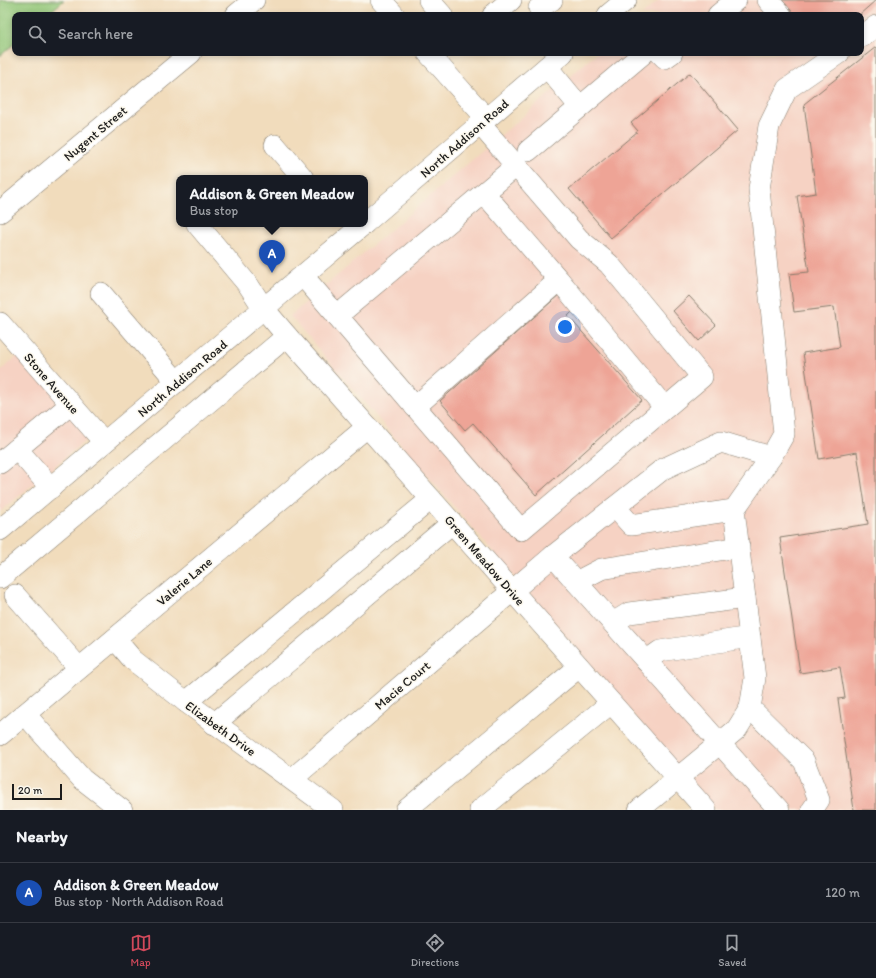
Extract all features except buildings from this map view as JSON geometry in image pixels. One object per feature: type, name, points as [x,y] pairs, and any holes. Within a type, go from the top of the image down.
[{"type":"street","points":[[240,12],[254,0]]},
{"type":"street","points":[[381,0],[391,12]]},
{"type":"street","points":[[497,12],[511,0]]},
{"type":"street","points":[[722,12],[736,0]]},
{"type":"street","points":[[768,0],[778,12]]},
{"type":"street","points":[[864,35],[876,26]]},
{"type":"street","name":"Nugent Street","points":[[0,212],[187,56]]},
{"type":"street","points":[[303,276],[521,530],[702,377],[609,264],[579,239],[522,158],[483,121],[430,56]]},
{"type":"street","name":"North Addison Road","points":[[368,216],[560,56]]},
{"type":"street","points":[[337,316],[484,193],[580,107],[640,56]]},
{"type":"street","points":[[639,810],[679,779],[737,729],[750,708],[755,678],[734,510],[771,457],[784,434],[760,189],[769,126],[787,89],[825,57]]},
{"type":"street","points":[[547,67],[580,107]]},
{"type":"street","points":[[275,145],[300,175]]},
{"type":"street","points":[[484,193],[559,280],[665,408]]},
{"type":"street","name":"Green Meadow Drive","points":[[200,227],[249,286],[264,309],[287,336],[706,810]]},
{"type":"street","name":"North Addison Road","points":[[0,530],[303,276],[355,227]]},
{"type":"street","points":[[416,407],[559,280]]},
{"type":"street","points":[[101,293],[177,382]]},
{"type":"street","name":"Stone Avenue","points":[[0,323],[104,442]]},
{"type":"street","points":[[0,578],[287,336]]},
{"type":"street","points":[[0,463],[71,404]]},
{"type":"street","name":"Valerie Lane","points":[[0,735],[367,427]]},
{"type":"street","name":"Macie Court","points":[[292,779],[553,556],[663,468],[720,442],[771,457]]},
{"type":"street","points":[[17,449],[51,488]]},
{"type":"street","points":[[186,702],[431,499]]},
{"type":"street","points":[[615,507],[631,525],[734,510]]},
{"type":"street","points":[[214,724],[452,523]]},
{"type":"street","points":[[576,582],[601,569],[739,547]]},
{"type":"street","points":[[553,556],[779,810]]},
{"type":"street","points":[[15,595],[79,668]]},
{"type":"street","points":[[613,623],[629,613],[745,598]]},
{"type":"street","points":[[646,661],[660,651],[750,637]]},
{"type":"street","name":"Elizabeth Drive","points":[[115,639],[133,660],[214,724],[333,810]]},
{"type":"street","points":[[406,810],[579,666]]},
{"type":"street","points":[[480,810],[611,703]]},
{"type":"street","points":[[750,708],[804,761],[819,800],[812,810]]},
{"type":"street","points":[[25,714],[82,779],[122,810]]},
{"type":"shaded area","points":[[659,0],[876,0],[876,810],[715,810],[290,316],[593,56],[864,56],[864,12],[645,12]]},
{"type":"shaded area","points":[[21,353],[99,429],[0,512],[0,371]]},
{"type":"green space","points":[[0,0],[64,0],[50,12],[12,12],[12,46],[0,56]]},
{"type":"place","name":"Addison & Green Meadow","points":[[272,273]]}]
